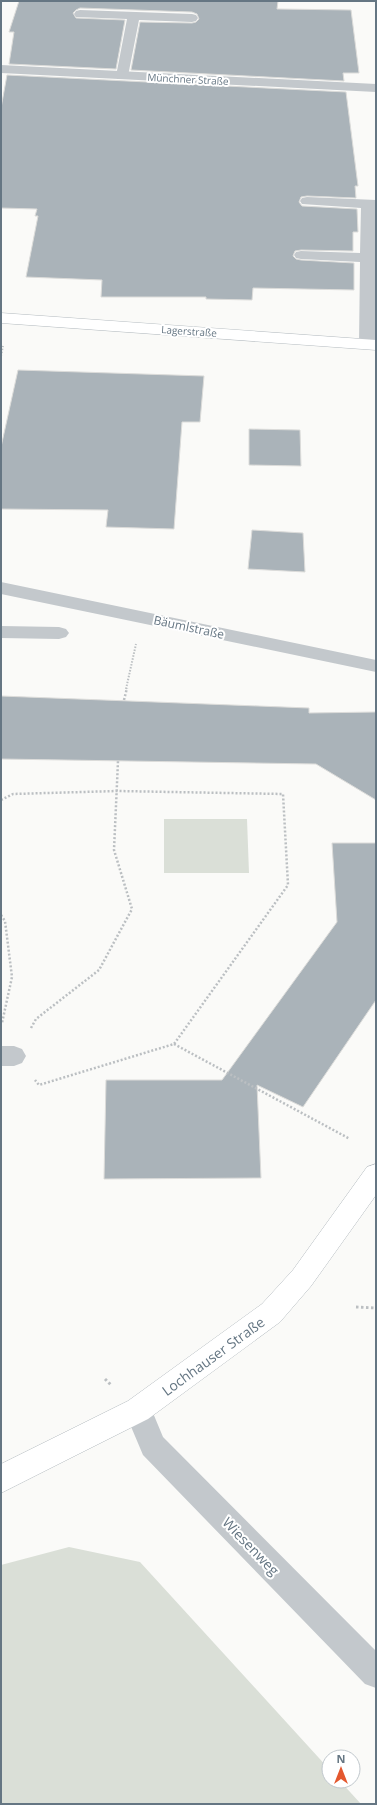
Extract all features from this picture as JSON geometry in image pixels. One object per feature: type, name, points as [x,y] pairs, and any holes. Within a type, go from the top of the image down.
[{"type":"street","points":[[80,14],[192,18]]},
{"type":"street","points":[[122,76],[134,16]]},
{"type":"street","name":"Münchner Straße","points":[[1,70],[376,88]]},
{"type":"street","points":[[307,201],[372,204],[371,345]]},
{"type":"street","points":[[301,255],[372,258]]},
{"type":"street","name":"Lagerstraße","points":[[1,318],[371,345]]},
{"type":"street","name":"Bäumlstraße","points":[[1,588],[376,666]]},
{"type":"street","points":[[1,632],[59,633]]},
{"type":"street","name":"Lochhauser Straße","points":[[1,1479],[138,1410],[272,1313],[302,1278],[376,1175]]},
{"type":"street","name":"Wiesenweg","points":[[138,1410],[153,1446],[376,1673]]},
{"type":"path","points":[[124,700],[142,617]]},
{"type":"path","points":[[1,800],[14,794],[117,791],[283,794],[288,885],[174,1044],[39,1085],[8,1056],[36,1019],[99,970],[132,909],[114,850],[117,791],[118,761]]},
{"type":"path","points":[[1,915],[5,921],[12,977],[1,1025]]},
{"type":"path","points":[[174,1044],[350,1139]]},
{"type":"path","points":[[356,1307],[376,1308]]},
{"type":"shaded area","points":[[164,819],[247,819],[249,873],[164,873]]},
{"type":"shaded area","points":[[69,1547],[140,1562],[321,1760],[321,1789],[347,1789],[361,1804],[1,1804],[1,1565]]},
{"type":"building","points":[[19,1],[278,1],[277,9],[351,10],[359,73],[343,73],[344,81],[131,70],[140,22],[192,23],[199,19],[197,14],[192,12],[80,8],[73,13],[76,18],[125,20],[116,69],[9,64],[14,32],[9,32]]},
{"type":"building","points":[[7,75],[346,92],[358,186],[355,186],[356,198],[307,196],[301,197],[299,202],[302,206],[357,209],[358,232],[353,232],[353,251],[301,250],[295,251],[293,256],[296,259],[301,260],[354,263],[354,290],[253,288],[252,300],[206,299],[206,297],[101,297],[102,280],[26,277],[38,216],[35,216],[37,209],[1,208],[1,108]]},
{"type":"building","points":[[18,370],[204,376],[200,422],[182,422],[174,529],[106,527],[108,510],[1,509],[1,447]]},
{"type":"building","points":[[249,429],[300,430],[301,466],[249,465]]},
{"type":"building","points":[[252,530],[303,533],[305,572],[248,569]]},
{"type":"building","points":[[1,696],[309,708],[309,713],[376,712],[376,800],[316,764],[1,759]]},
{"type":"building","points":[[332,843],[376,843],[376,1000],[303,1107],[257,1085],[261,1178],[104,1179],[106,1080],[222,1080],[337,922]]}]
